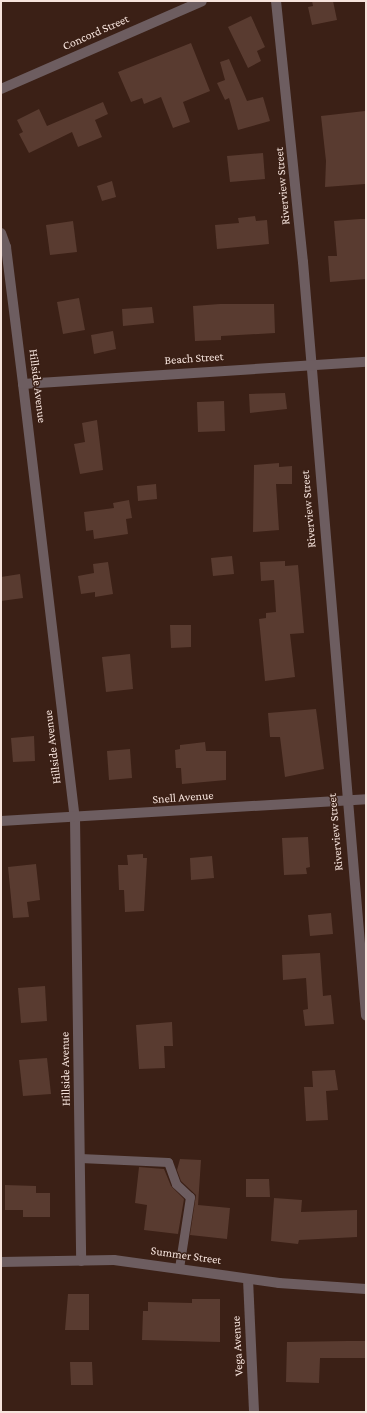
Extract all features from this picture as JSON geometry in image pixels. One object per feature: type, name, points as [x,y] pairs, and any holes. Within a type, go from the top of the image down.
[{"type":"street","name":"Concord Street","points":[[1,89],[202,1]]},
{"type":"street","name":"Riverview Street","points":[[276,1],[294,156],[366,1015]]},
{"type":"street","name":"Hillside Avenue","points":[[1,233],[6,247],[75,818],[81,1261]]},
{"type":"street","name":"Beach Street","points":[[23,384],[311,364],[366,362]]},
{"type":"street","name":"Snell Avenue","points":[[1,821],[75,818],[366,799]]},
{"type":"street","name":"Summer Street","points":[[1,1262],[114,1260],[179,1268],[248,1279],[366,1289]]},
{"type":"street","name":"Vega Avenue","points":[[248,1279],[254,1412]]},
{"type":"lane","points":[[80,1158],[168,1162],[176,1184],[190,1197],[179,1268]]},
{"type":"building","points":[[312,1],[333,1],[337,20],[312,25],[308,7],[313,6]]},
{"type":"building","points":[[251,16],[265,47],[257,51],[261,61],[248,68],[228,27]]},
{"type":"building","points":[[191,43],[210,91],[183,102],[190,122],[173,128],[161,97],[144,104],[142,98],[131,102],[118,72]]},
{"type":"building","points":[[229,59],[247,101],[263,97],[270,121],[238,130],[229,98],[225,100],[217,83],[225,80],[220,62]]},
{"type":"building","points":[[103,102],[108,114],[95,120],[102,137],[78,147],[72,132],[29,153],[19,134],[23,132],[17,120],[39,109],[47,126]]},
{"type":"building","points":[[365,111],[365,184],[325,187],[326,161],[321,116]]},
{"type":"building","points":[[263,153],[265,179],[230,182],[227,156]]},
{"type":"building","points":[[112,181],[116,197],[102,201],[97,186]]},
{"type":"building","points":[[255,216],[256,221],[267,220],[269,244],[217,249],[215,225],[239,223],[238,218]]},
{"type":"building","points":[[366,219],[366,279],[330,282],[328,256],[337,256],[334,221]]},
{"type":"building","points":[[73,221],[77,252],[50,255],[46,225]]},
{"type":"building","points":[[79,298],[85,330],[63,334],[57,302]]},
{"type":"building","points":[[220,304],[274,304],[275,333],[221,336],[221,340],[195,341],[193,306]]},
{"type":"building","points":[[152,307],[154,323],[123,326],[122,309]]},
{"type":"building","points":[[113,331],[116,349],[94,354],[91,335]]},
{"type":"building","points":[[285,393],[287,409],[250,413],[249,394]]},
{"type":"building","points":[[224,401],[225,431],[198,432],[197,402]]},
{"type":"building","points":[[97,420],[103,470],[80,474],[74,444],[85,442],[82,423]]},
{"type":"building","points":[[279,463],[279,467],[292,466],[292,484],[276,484],[279,530],[253,532],[254,465]]},
{"type":"building","points":[[156,484],[157,499],[138,501],[137,486]]},
{"type":"building","points":[[129,500],[132,518],[126,519],[128,534],[94,539],[93,530],[86,531],[84,512],[114,508],[113,503]]},
{"type":"building","points":[[232,556],[234,574],[213,576],[211,558]]},
{"type":"building","points":[[285,561],[285,566],[298,565],[304,633],[290,634],[295,677],[265,681],[259,619],[266,618],[266,613],[276,612],[274,580],[261,581],[260,562]]},
{"type":"building","points":[[108,562],[113,594],[95,597],[95,592],[81,594],[78,576],[94,573],[93,564]]},
{"type":"building","points":[[20,574],[23,598],[1,601],[1,577]]},
{"type":"building","points":[[170,625],[191,625],[191,647],[171,648]]},
{"type":"building","points":[[130,654],[133,689],[106,692],[102,657]]},
{"type":"building","points":[[316,709],[324,769],[285,777],[280,737],[270,737],[268,713]]},
{"type":"building","points":[[34,736],[35,761],[13,762],[11,738]]},
{"type":"building","points":[[205,742],[206,751],[226,751],[226,780],[182,784],[181,768],[176,768],[175,750],[180,749],[180,745]]},
{"type":"building","points":[[130,749],[132,778],[109,780],[107,751]]},
{"type":"building","points":[[308,837],[310,867],[306,868],[307,874],[284,875],[282,838]]},
{"type":"building","points":[[143,854],[143,858],[147,858],[144,911],[125,912],[124,890],[119,890],[118,865],[128,865],[127,855]]},
{"type":"building","points":[[212,856],[214,878],[191,880],[190,858]]},
{"type":"building","points":[[36,864],[40,900],[27,902],[29,917],[13,918],[8,867]]},
{"type":"building","points":[[331,913],[333,934],[310,936],[308,915]]},
{"type":"building","points":[[320,953],[323,996],[331,995],[334,1024],[305,1026],[303,1010],[308,1009],[306,978],[283,980],[282,955]]},
{"type":"building","points":[[45,986],[47,1021],[21,1023],[18,988]]},
{"type":"building","points":[[172,1022],[173,1046],[164,1046],[165,1068],[139,1069],[136,1025]]},
{"type":"building","points":[[47,1058],[51,1094],[23,1096],[19,1060]]},
{"type":"building","points":[[335,1070],[338,1090],[326,1091],[328,1120],[306,1121],[304,1087],[313,1087],[312,1071]]},
{"type":"building","points":[[180,1159],[201,1160],[198,1205],[230,1208],[227,1239],[190,1235],[196,1195],[181,1181],[177,1170]]},
{"type":"building","points":[[139,1167],[164,1169],[171,1186],[184,1199],[178,1234],[144,1230],[147,1205],[135,1203]]},
{"type":"building","points":[[246,1179],[269,1179],[270,1197],[246,1197]]},
{"type":"building","points":[[5,1185],[36,1186],[36,1193],[50,1193],[50,1217],[23,1217],[23,1210],[5,1210]]},
{"type":"building","points":[[274,1198],[302,1200],[301,1212],[357,1210],[357,1237],[299,1240],[298,1244],[271,1241]]},
{"type":"building","points":[[68,1294],[89,1294],[89,1330],[65,1330]]},
{"type":"building","points":[[192,1299],[220,1299],[220,1342],[142,1340],[143,1311],[148,1311],[148,1302],[192,1303]]},
{"type":"building","points":[[366,1341],[366,1358],[320,1358],[319,1383],[286,1382],[287,1342]]},
{"type":"building","points":[[70,1362],[92,1362],[93,1385],[71,1385]]}]
